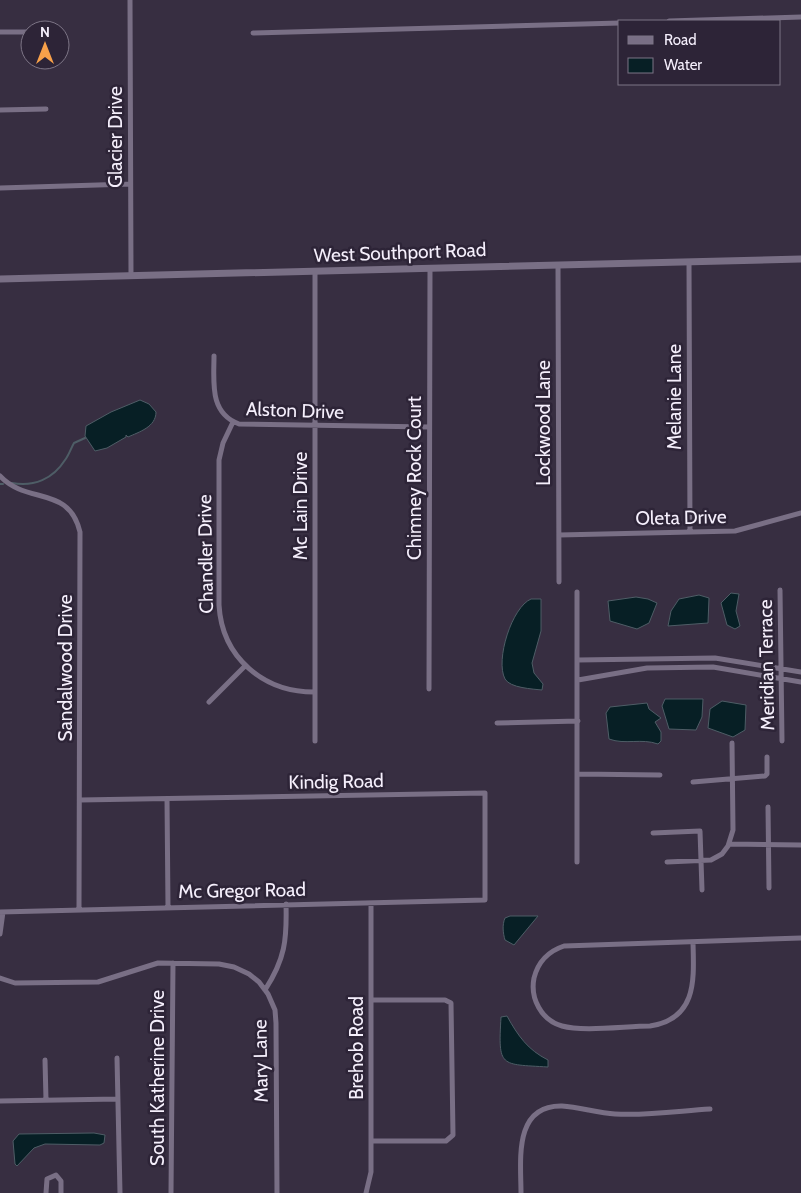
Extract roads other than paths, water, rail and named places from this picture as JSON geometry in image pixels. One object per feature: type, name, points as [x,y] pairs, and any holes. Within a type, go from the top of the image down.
[{"type":"main road","name":"West Southport Road","points":[[0,279],[130,274],[801,259]]},
{"type":"street","name":"Glacier Drive","points":[[130,0],[130,274]]},
{"type":"street","points":[[702,20],[801,17]]},
{"type":"street","points":[[253,33],[618,23]]},
{"type":"street","points":[[0,32],[20,32]]},
{"type":"street","points":[[0,110],[46,109]]},
{"type":"street","points":[[0,188],[130,184]]},
{"type":"street","name":"Melanie Lane","points":[[689,262],[690,532]]},
{"type":"street","name":"Lockwood Lane","points":[[558,265],[559,582]]},
{"type":"street","name":"Chimney Rock Court","points":[[429,689],[430,268]]},
{"type":"street","name":"Mc Lain Drive","points":[[315,271],[315,742]]},
{"type":"street","name":"Alston Drive","points":[[214,356],[216,401],[223,414],[233,422],[246,426],[429,427]]},
{"type":"street","name":"Chandler Drive","points":[[233,422],[222,443],[219,460],[219,608],[227,640],[245,666],[271,684],[287,690],[314,692]]},
{"type":"street","name":"Sandalwood Drive","points":[[0,476],[18,490],[51,498],[64,504],[74,516],[80,530],[79,909]]},
{"type":"street","name":"Oleta Drive","points":[[559,535],[742,530],[801,513]]},
{"type":"street","name":"Meridian Terrace","points":[[780,590],[782,740]]},
{"type":"street","points":[[577,592],[577,862]]},
{"type":"street","points":[[578,660],[715,658],[801,672]]},
{"type":"street","points":[[209,702],[245,666]]},
{"type":"street","points":[[578,680],[647,668],[713,667],[801,682]]},
{"type":"street","points":[[497,723],[578,721]]},
{"type":"street","points":[[667,862],[701,861],[718,857],[730,844],[733,830],[732,743]]},
{"type":"street","points":[[693,782],[767,776],[767,757]]},
{"type":"street","points":[[578,774],[660,775]]},
{"type":"street","name":"Kindig Road","points":[[80,800],[485,793],[485,900]]},
{"type":"street","points":[[167,799],[168,907]]},
{"type":"street","points":[[768,807],[769,888]]},
{"type":"street","points":[[654,833],[700,831],[702,890]]},
{"type":"street","points":[[730,844],[801,845]]},
{"type":"street","name":"Mc Gregor Road","points":[[2,912],[485,900]]},
{"type":"street","name":"Brehob Road","points":[[366,1193],[371,1177],[371,903]]},
{"type":"street","points":[[0,978],[15,983],[98,982],[149,965],[173,963],[219,964],[234,967],[249,974],[265,990],[277,972],[283,956],[287,931],[286,904]]},
{"type":"street","points":[[0,934],[2,912]]},
{"type":"street","points":[[693,943],[694,983],[688,999],[674,1016],[654,1025],[570,1028],[556,1024],[540,1009],[534,993],[536,972],[545,958],[564,946],[801,938]]},
{"type":"street","name":"South Katherine Drive","points":[[171,1193],[173,963]]},
{"type":"street","name":"Mary Lane","points":[[265,990],[274,1010],[276,1023],[277,1193]]},
{"type":"street","points":[[371,1000],[445,1000],[451,1003],[453,1134],[446,1141],[371,1141]]},
{"type":"street","points":[[117,1058],[120,1193]]},
{"type":"street","points":[[45,1060],[46,1100]]},
{"type":"street","points":[[0,1101],[118,1099]]},
{"type":"street","points":[[521,1193],[523,1134],[531,1120],[542,1110],[565,1106],[602,1113],[629,1114],[710,1109]]},
{"type":"street","points":[[46,1193],[47,1178],[56,1176],[61,1181],[61,1193]]},
{"type":"water","points":[[140,400],[149,404],[156,412],[153,422],[142,431],[128,437],[126,435],[126,437],[107,448],[95,451],[85,436],[86,426],[111,412]]},
{"type":"water","points":[[731,593],[739,594],[736,611],[740,626],[735,629],[727,625],[721,603]]},
{"type":"water","points":[[699,595],[709,598],[708,623],[668,626],[671,611],[679,599]]},
{"type":"water","points":[[636,597],[657,603],[649,623],[637,629],[610,621],[608,601]]},
{"type":"water","points":[[531,599],[541,599],[541,631],[532,663],[534,673],[543,684],[542,690],[522,688],[508,682],[502,670],[507,635],[518,612]]},
{"type":"water","points":[[665,699],[703,699],[702,717],[696,730],[669,729],[662,706]]},
{"type":"water","points":[[722,701],[746,705],[745,730],[733,737],[708,728],[710,709]]},
{"type":"water","points":[[647,703],[649,709],[661,718],[655,722],[661,732],[661,741],[658,744],[609,739],[606,713],[610,707]]},
{"type":"water","points":[[510,916],[538,916],[514,945],[505,940],[503,932],[505,918]]},
{"type":"water","points":[[507,1016],[524,1042],[548,1060],[548,1067],[520,1065],[505,1060],[500,1046],[500,1034],[501,1017]]},
{"type":"water","points":[[94,1133],[105,1135],[104,1143],[100,1145],[45,1144],[34,1148],[17,1166],[15,1164],[13,1141],[19,1134]]},
{"type":"waterway","points":[[12,483],[28,484],[49,477],[60,467],[74,443],[85,438]]}]
